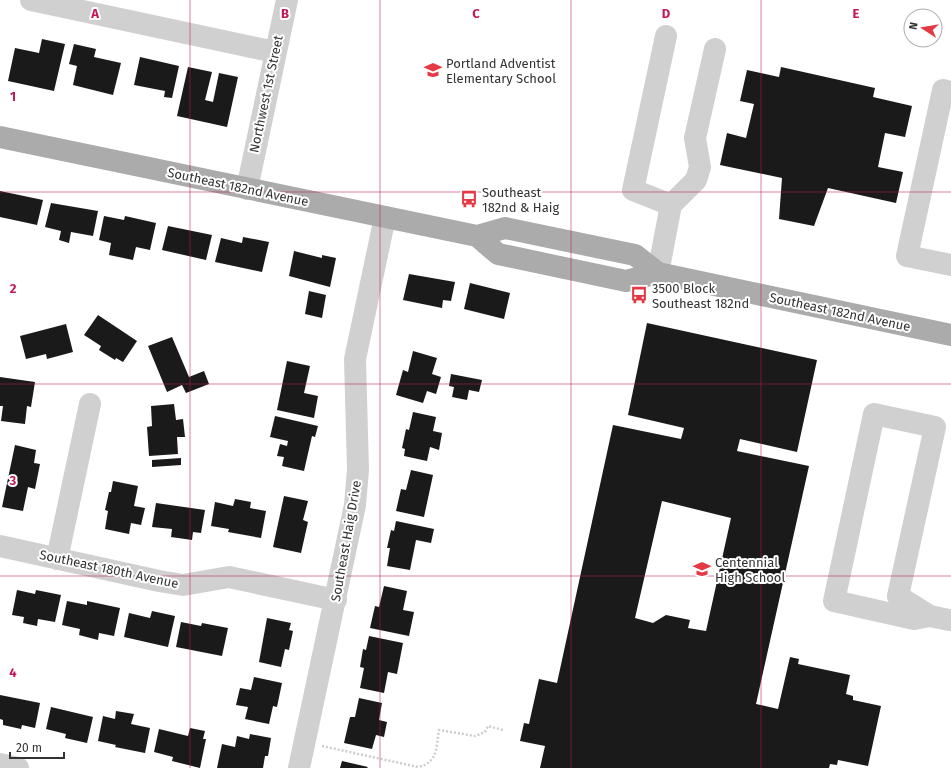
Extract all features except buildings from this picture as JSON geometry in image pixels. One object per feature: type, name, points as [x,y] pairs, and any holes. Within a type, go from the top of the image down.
[{"type":"main road","name":"Southeast 182nd Avenue","points":[[0,137],[477,236],[505,228],[635,255],[652,269],[951,335]]},
{"type":"main road","name":"Southeast 182nd Avenue","points":[[477,236],[498,254],[626,281],[652,269]]},
{"type":"street","points":[[30,0],[275,52]]},
{"type":"street","name":"Northwest 1st Street","points":[[247,189],[287,0]]},
{"type":"street","points":[[666,36],[632,190],[653,196],[672,205]]},
{"type":"street","points":[[652,269],[672,205],[692,185],[700,167],[694,138],[715,49]]},
{"type":"street","points":[[951,92],[943,90],[908,256],[951,265]]},
{"type":"street","name":"Southeast Haig Drive","points":[[299,768],[336,600],[355,505],[357,477],[355,359],[385,217]]},
{"type":"street","points":[[57,559],[90,404]]},
{"type":"street","points":[[874,414],[936,427],[898,596],[940,618],[914,619],[834,601],[874,414]]},
{"type":"street","name":"Southeast 180th Avenue","points":[[0,546],[183,585],[229,577],[336,600]]},
{"type":"street","points":[[0,764],[18,768]]},
{"type":"path","points":[[304,742],[418,767],[426,765],[434,758],[440,730],[475,736],[485,732],[488,726],[503,730]]},
{"type":"place","name":"Portland Adventist Elementary School","points":[[433,70]]},
{"type":"place","name":"Southeast 182nd & Haig","points":[[469,199]]},
{"type":"place","name":"3500 Block Southeast 182nd","points":[[639,295]]},
{"type":"place","name":"Centennial High School","points":[[702,569]]}]
